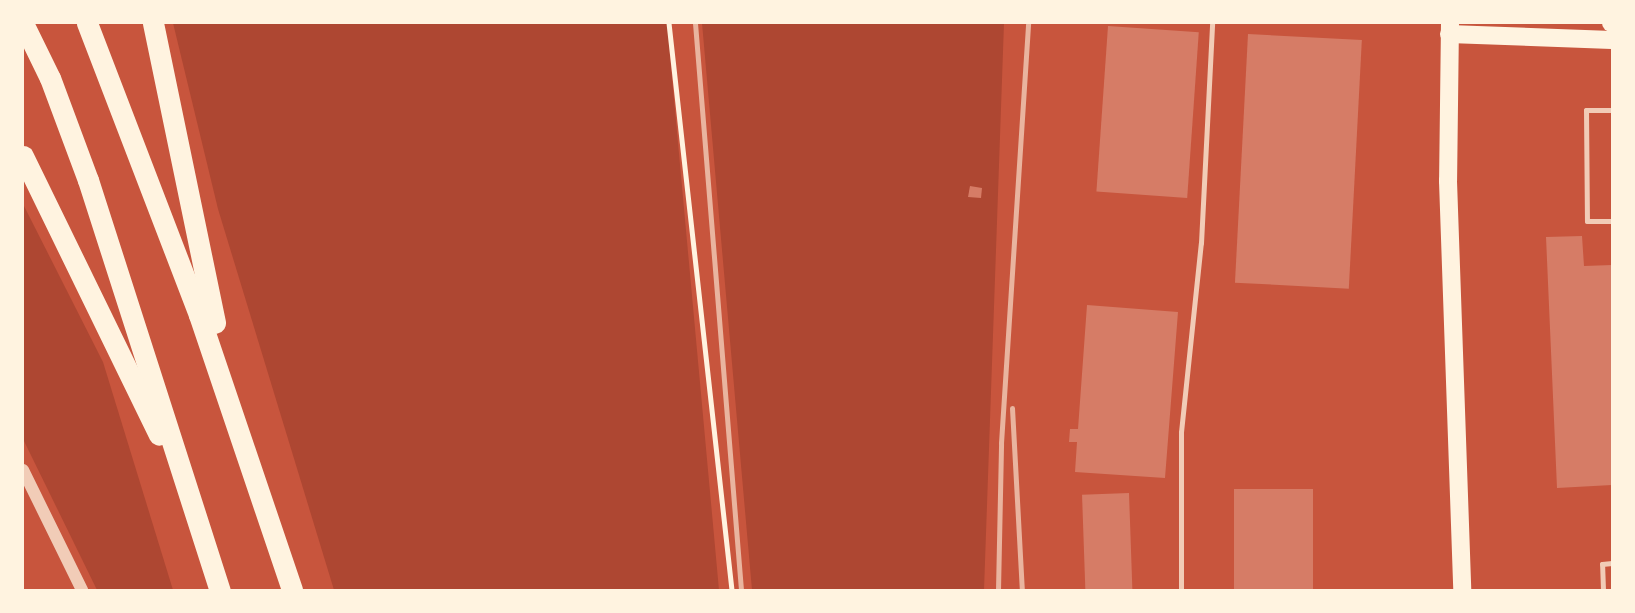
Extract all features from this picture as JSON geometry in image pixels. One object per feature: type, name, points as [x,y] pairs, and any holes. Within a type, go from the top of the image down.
[{"type":"highway","points":[[23,23],[50,78],[88,180],[220,590]]},
{"type":"highway","points":[[87,23],[117,93],[249,457],[292,590]]},
{"type":"highway","points":[[153,23],[187,204],[249,457]]},
{"type":"highway","points":[[23,156],[190,496]]},
{"type":"main road","points":[[1462,590],[1448,181],[1449,28],[1612,40]]},
{"type":"street","points":[[23,470],[82,590]]},
{"type":"lane","points":[[1181,590],[1181,432],[1201,243],[1212,23]]},
{"type":"lane","points":[[1612,110],[1586,110],[1587,221],[1612,221]]},
{"type":"lane","points":[[1603,590],[1602,564],[1612,563]]},
{"type":"path","points":[[669,23],[732,590]]},
{"type":"shaded area","points":[[173,23],[667,23],[719,590],[334,590],[218,209]]},
{"type":"shaded area","points":[[702,23],[1004,23],[984,590],[752,590]]},
{"type":"shaded area","points":[[23,204],[103,362],[173,590],[97,590],[23,439]]},
{"type":"building","points":[[1108,26],[1199,32],[1187,198],[1096,192]]},
{"type":"building","points":[[1248,34],[1362,40],[1349,289],[1235,283]]},
{"type":"building","points":[[970,186],[982,188],[981,198],[968,197]]},
{"type":"building","points":[[1582,236],[1584,266],[1612,265],[1612,485],[1557,488],[1546,237]]},
{"type":"building","points":[[1087,305],[1178,312],[1165,478],[1075,472],[1077,442],[1069,442],[1070,429],[1078,429]]},
{"type":"building","points":[[1234,489],[1313,489],[1313,590],[1234,590]]},
{"type":"building","points":[[1129,493],[1132,590],[1085,590],[1082,495]]},
{"type":"railway","points":[[695,23],[741,590]]},
{"type":"railway","points":[[998,590],[1001,443],[1028,23]]},
{"type":"railway","points":[[1012,408],[1022,590]]}]
